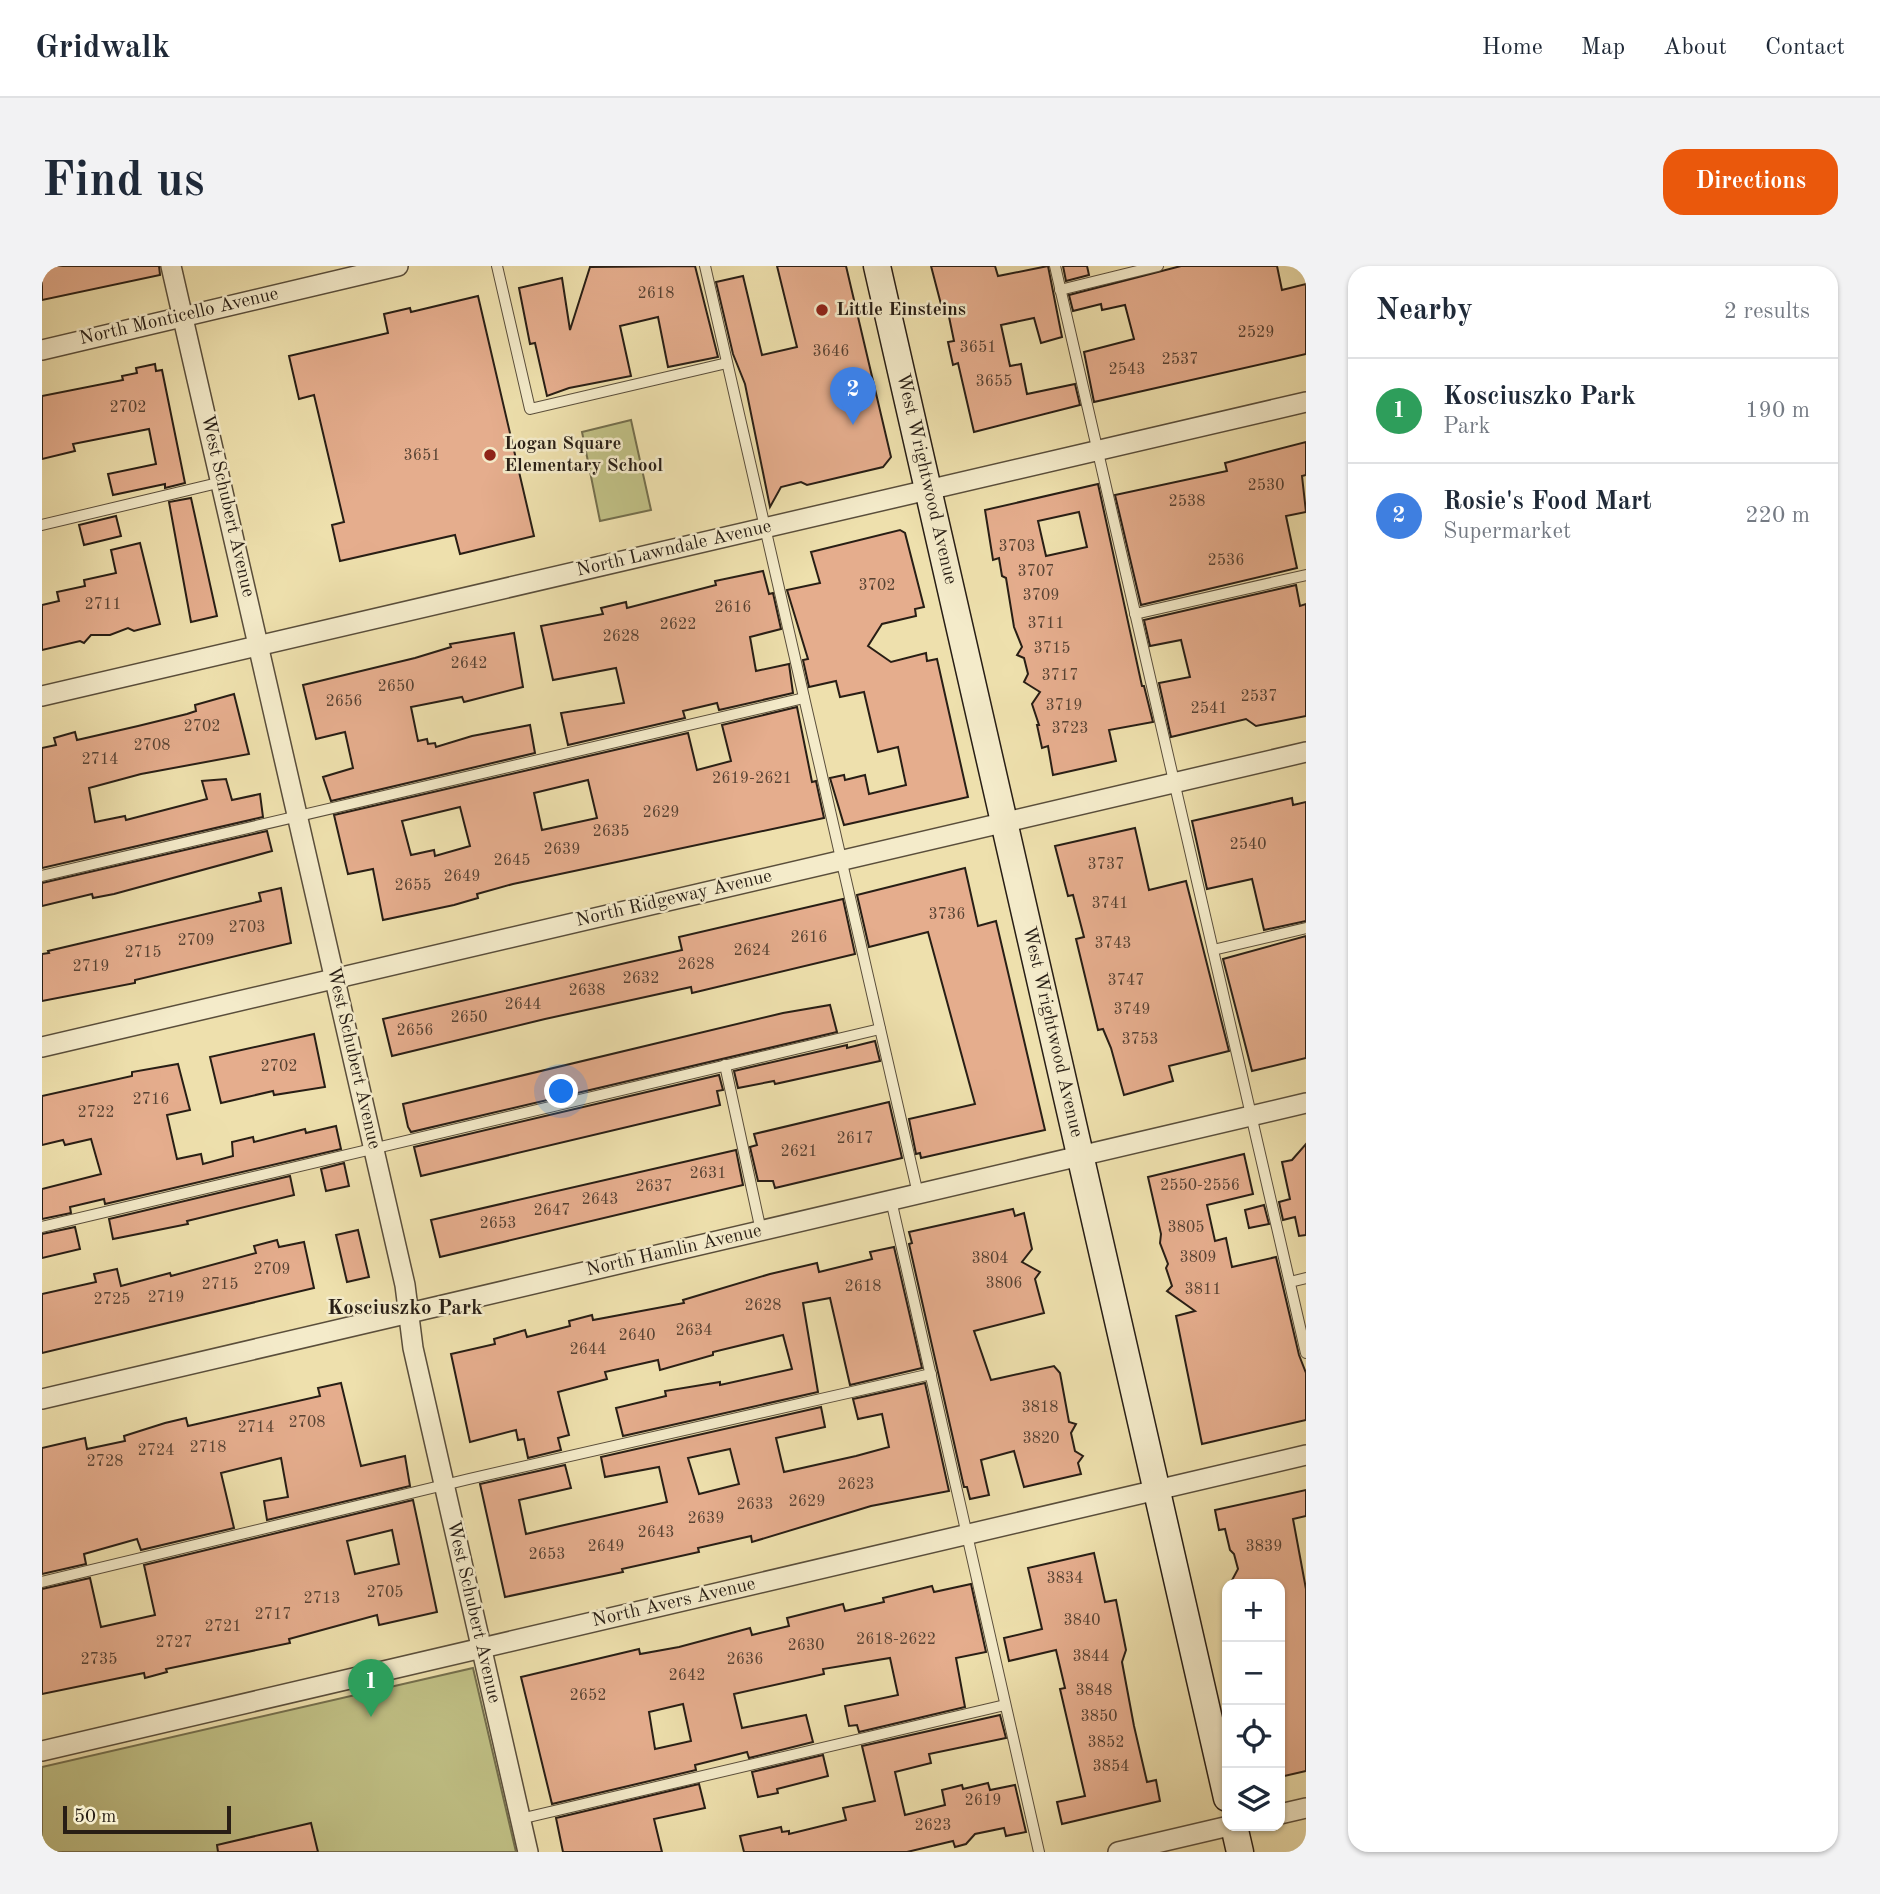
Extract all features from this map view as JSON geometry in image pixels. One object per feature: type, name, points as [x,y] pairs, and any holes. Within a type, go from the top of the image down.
[{"type":"street","name":"West Schubert Avenue","points":[[171,266],[374,1148],[409,1313],[413,1348],[528,1852]]},
{"type":"street","name":"North Monticello Avenue","points":[[42,350],[398,266]]},
{"type":"street","name":"West Wrightwood Avenue","points":[[877,266],[1222,1776]]},
{"type":"street","name":"North Lawndale Avenue","points":[[42,696],[1306,402]]},
{"type":"street","name":"North Ridgeway Avenue","points":[[42,1047],[1306,752]]},
{"type":"street","name":"North Hamlin Avenue","points":[[42,1399],[1306,1103]]},
{"type":"street","name":"North Avers Avenue","points":[[42,1751],[1306,1455]]},
{"type":"street","points":[[1285,1813],[1306,1808]]},
{"type":"street","points":[[1118,1852],[1222,1828]]},
{"type":"street","points":[[1233,1831],[1240,1852]]},
{"type":"lane","points":[[497,266],[530,409],[727,363]]},
{"type":"lane","points":[[705,266],[918,1194]]},
{"type":"lane","points":[[1055,266],[1306,1353]]},
{"type":"lane","points":[[1060,289],[1158,266]]},
{"type":"lane","points":[[42,524],[222,482]]},
{"type":"lane","points":[[1136,614],[1306,575]]},
{"type":"lane","points":[[42,876],[297,814],[804,698]]},
{"type":"lane","points":[[1213,950],[1306,928]]},
{"type":"lane","points":[[42,1227],[880,1028]]},
{"type":"lane","points":[[725,1065],[761,1231]]},
{"type":"lane","points":[[891,1200],[1039,1852]]},
{"type":"lane","points":[[1290,1282],[1306,1278]]},
{"type":"lane","points":[[42,1582],[444,1485],[931,1374]]},
{"type":"lane","points":[[520,1819],[1005,1705]]},
{"type":"green space","points":[[631,420],[651,510],[600,521],[582,432]]},
{"type":"green space","points":[[473,1668],[516,1852],[42,1852],[42,1767]]},
{"type":"building","points":[[42,266],[159,266],[160,275],[42,300]]},
{"type":"building","points":[[695,266],[718,357],[668,367],[658,317],[620,326],[631,376],[569,388],[547,396],[535,343],[530,344],[519,288],[562,278],[570,330],[590,267]]},
{"type":"building","points":[[777,266],[846,266],[891,457],[883,467],[807,485],[801,482],[781,487],[770,507],[745,384],[733,354],[716,282],[743,276],[762,355],[797,347]]},
{"type":"building","points":[[931,266],[995,266],[998,276],[1048,266],[1062,337],[1041,343],[1034,318],[1001,325],[1010,366],[1021,364],[1027,394],[1075,384],[1080,405],[974,432],[958,363],[953,365],[948,342],[954,341],[947,307],[942,308]]},
{"type":"building","points":[[1063,266],[1087,266],[1089,275],[1066,281]]},
{"type":"building","points":[[1181,266],[1277,266],[1282,290],[1306,284],[1306,354],[1094,402],[1084,352],[1134,339],[1125,305],[1102,310],[1101,304],[1073,311],[1069,295]]},
{"type":"building","points":[[478,296],[534,536],[460,554],[455,535],[340,561],[332,525],[344,522],[314,395],[299,399],[289,356],[388,333],[384,314],[410,308],[411,312]]},
{"type":"building","points":[[155,364],[156,371],[162,370],[185,483],[165,488],[165,484],[113,495],[108,474],[156,464],[149,429],[73,444],[75,451],[42,459],[42,396],[123,380],[122,376],[137,373],[136,368]]},
{"type":"building","points":[[1306,442],[1306,475],[1302,476],[1306,512],[1286,516],[1297,568],[1141,605],[1115,495],[1227,471],[1225,463]]},
{"type":"building","points":[[1098,484],[1142,686],[1153,722],[1109,730],[1116,761],[1053,775],[1048,746],[1042,748],[1039,725],[1032,704],[1040,692],[1024,682],[1028,674],[1024,658],[1017,655],[1022,647],[1014,627],[1006,578],[1002,576],[999,558],[993,560],[985,510]],"holes":[[[1079,512],[1087,547],[1046,556],[1038,521]]]},
{"type":"building","points":[[191,498],[217,616],[191,622],[169,502]]},
{"type":"building","points":[[116,516],[121,536],[84,545],[79,525]]},
{"type":"building","points":[[900,530],[905,533],[924,607],[915,609],[916,616],[882,624],[868,646],[891,662],[926,653],[927,661],[937,659],[968,797],[844,825],[830,778],[844,775],[845,780],[865,775],[869,794],[906,785],[898,747],[878,752],[864,692],[840,697],[836,681],[809,687],[803,660],[808,659],[787,590],[820,583],[811,552]]},
{"type":"building","points":[[140,543],[160,624],[134,631],[128,628],[110,635],[91,635],[84,643],[80,641],[42,650],[42,605],[59,601],[57,592],[85,586],[84,580],[116,573],[111,550]]},
{"type":"building","points":[[763,571],[769,594],[773,593],[781,629],[750,637],[756,671],[789,664],[793,693],[719,710],[717,703],[683,711],[685,718],[568,745],[561,713],[624,703],[616,668],[553,680],[541,626],[603,614],[601,608],[626,602],[627,608],[716,585],[715,581]]},
{"type":"building","points":[[1296,585],[1300,606],[1306,604],[1306,716],[1256,726],[1246,719],[1171,737],[1159,683],[1190,677],[1181,640],[1150,646],[1144,620]]},
{"type":"building","points":[[514,633],[523,687],[464,702],[462,697],[411,707],[418,741],[427,739],[428,744],[435,743],[436,747],[472,736],[530,725],[535,753],[331,801],[323,777],[353,768],[345,732],[316,739],[303,685],[415,658],[451,647],[450,644]]},
{"type":"building","points":[[234,694],[249,754],[141,774],[89,788],[95,822],[125,816],[126,820],[207,799],[202,781],[226,779],[232,800],[260,794],[263,817],[42,868],[42,748],[56,745],[54,738],[75,732],[77,740],[187,714],[196,711],[195,705]]},
{"type":"building","points":[[797,707],[812,782],[816,781],[824,818],[513,884],[477,894],[478,898],[454,905],[383,920],[373,869],[348,874],[334,815],[688,733],[697,770],[731,761],[722,725]],"holes":[[[588,780],[597,818],[542,830],[534,793]],[[460,807],[470,846],[435,856],[434,850],[411,855],[402,821]]]},
{"type":"building","points":[[1292,798],[1293,805],[1306,802],[1306,921],[1264,930],[1252,879],[1207,889],[1192,821]]},
{"type":"building","points":[[1135,828],[1149,890],[1186,881],[1229,1051],[1169,1066],[1173,1081],[1124,1095],[1111,1048],[1103,1029],[1098,1030],[1076,939],[1084,937],[1073,895],[1068,896],[1055,846]]},
{"type":"building","points":[[267,831],[272,851],[114,894],[93,898],[92,894],[42,906],[42,883]]},
{"type":"building","points":[[965,868],[978,926],[996,921],[1045,1130],[921,1158],[920,1153],[916,1154],[909,1119],[975,1104],[928,932],[869,947],[857,895]]},
{"type":"building","points":[[281,888],[291,943],[135,980],[135,983],[42,1001],[42,954],[49,953],[48,951],[261,901],[259,893]]},
{"type":"building","points":[[843,899],[855,954],[692,993],[691,987],[545,1019],[392,1056],[383,1019],[682,950],[679,937]]},
{"type":"building","points":[[1306,936],[1306,1058],[1252,1071],[1223,959]]},
{"type":"building","points":[[830,1005],[837,1032],[411,1132],[408,1127],[403,1104],[783,1013]]},
{"type":"building","points":[[314,1034],[325,1087],[274,1095],[273,1091],[221,1103],[210,1057]]},
{"type":"building","points":[[875,1041],[880,1061],[775,1084],[774,1081],[738,1088],[734,1071]]},
{"type":"building","points":[[178,1064],[190,1110],[167,1115],[177,1159],[201,1154],[203,1164],[233,1156],[232,1142],[253,1137],[254,1142],[305,1129],[306,1133],[336,1126],[341,1149],[105,1204],[104,1199],[70,1207],[71,1213],[42,1219],[42,1189],[101,1174],[91,1139],[65,1145],[63,1140],[42,1145],[42,1096],[132,1076],[132,1072]]},
{"type":"building","points":[[719,1075],[723,1090],[717,1091],[720,1105],[421,1176],[414,1147]]},
{"type":"building","points":[[889,1102],[902,1158],[775,1188],[773,1181],[758,1181],[750,1147],[757,1145],[754,1134]]},
{"type":"building","points":[[1306,1144],[1306,1235],[1299,1236],[1295,1217],[1283,1220],[1279,1202],[1290,1199],[1282,1162],[1292,1160]]},
{"type":"building","points":[[736,1150],[743,1185],[440,1257],[431,1220]]},
{"type":"building","points":[[1244,1154],[1253,1194],[1207,1205],[1215,1241],[1226,1238],[1232,1267],[1276,1257],[1299,1355],[1306,1373],[1306,1420],[1202,1444],[1176,1316],[1195,1311],[1167,1291],[1172,1286],[1160,1243],[1161,1234],[1148,1177]]},
{"type":"building","points":[[344,1163],[349,1186],[326,1191],[321,1169]]},
{"type":"building","points":[[290,1176],[294,1195],[187,1221],[188,1224],[113,1239],[109,1219]]},
{"type":"building","points":[[1264,1205],[1269,1224],[1249,1228],[1245,1210]]},
{"type":"building","points":[[1013,1209],[1015,1216],[1024,1213],[1032,1249],[1022,1262],[1040,1272],[1035,1279],[1044,1313],[974,1331],[991,1380],[1054,1366],[1060,1373],[1069,1422],[1076,1424],[1071,1433],[1075,1451],[1083,1456],[1078,1463],[1081,1474],[1024,1487],[1014,1451],[981,1460],[989,1495],[970,1499],[967,1487],[964,1487],[909,1244],[912,1243],[909,1232]]},
{"type":"building","points":[[75,1227],[80,1249],[42,1258],[42,1234]]},
{"type":"building","points":[[358,1230],[369,1277],[347,1282],[336,1235]]},
{"type":"building","points":[[277,1240],[279,1247],[304,1242],[314,1288],[42,1353],[42,1294],[96,1282],[94,1274],[117,1269],[121,1286],[170,1273],[171,1276],[256,1253],[254,1246]]},
{"type":"building","points":[[894,1247],[922,1368],[850,1385],[830,1298],[803,1303],[818,1392],[623,1436],[616,1408],[666,1396],[665,1391],[720,1382],[720,1385],[792,1369],[783,1335],[713,1352],[713,1355],[660,1370],[658,1360],[605,1372],[607,1379],[558,1392],[569,1435],[558,1438],[561,1450],[528,1458],[524,1439],[518,1440],[516,1430],[470,1442],[451,1354],[495,1344],[494,1339],[525,1330],[527,1337],[570,1326],[569,1321],[592,1315],[593,1320],[684,1303],[683,1300],[817,1263],[819,1272],[872,1259],[870,1252]]},
{"type":"building","points":[[341,1383],[361,1466],[405,1456],[410,1486],[267,1520],[264,1501],[288,1497],[281,1458],[221,1473],[234,1528],[141,1550],[137,1539],[84,1554],[86,1564],[42,1574],[42,1448],[85,1438],[87,1449],[125,1441],[124,1436],[186,1418],[188,1426],[320,1396],[318,1388]]},
{"type":"building","points":[[925,1383],[949,1491],[871,1506],[752,1542],[751,1536],[698,1548],[699,1552],[622,1569],[623,1572],[505,1597],[480,1484],[565,1465],[571,1488],[519,1500],[526,1534],[667,1502],[659,1467],[605,1477],[601,1457],[821,1407],[825,1427],[776,1438],[784,1472],[889,1447],[882,1414],[858,1419],[853,1399]],"holes":[[[730,1449],[739,1484],[699,1494],[688,1458]]]},
{"type":"building","points":[[1306,1490],[1306,1516],[1293,1519],[1306,1589],[1306,1771],[1285,1776],[1285,1579],[1233,1579],[1238,1569],[1225,1529],[1219,1530],[1215,1510]]},
{"type":"building","points":[[413,1500],[437,1612],[379,1625],[377,1615],[289,1639],[290,1643],[166,1669],[167,1672],[145,1678],[144,1673],[42,1694],[42,1589],[90,1578],[101,1627],[155,1615],[144,1565]],"holes":[[[392,1530],[399,1564],[355,1574],[347,1541]]]},
{"type":"building","points":[[1094,1553],[1105,1602],[1116,1600],[1126,1650],[1122,1662],[1134,1726],[1147,1782],[1156,1780],[1160,1801],[1062,1824],[1057,1802],[1085,1796],[1060,1689],[1065,1688],[1056,1650],[1009,1661],[1004,1638],[1042,1629],[1028,1568]]},
{"type":"building","points":[[971,1584],[986,1652],[956,1658],[965,1707],[859,1732],[857,1725],[849,1726],[845,1706],[898,1695],[890,1658],[823,1669],[824,1674],[734,1694],[742,1728],[806,1715],[813,1742],[749,1758],[747,1752],[695,1765],[696,1770],[552,1804],[521,1677],[639,1649],[640,1654],[679,1647],[750,1628],[752,1635],[789,1626],[787,1618],[843,1604],[845,1611],[884,1602],[883,1598],[932,1586],[934,1592]],"holes":[[[683,1704],[691,1741],[655,1749],[649,1712]]]},
{"type":"building","points":[[1000,1715],[1006,1738],[929,1754],[931,1763],[895,1772],[905,1815],[945,1805],[942,1790],[962,1785],[963,1789],[988,1783],[990,1790],[1015,1785],[1026,1832],[1006,1836],[1004,1828],[975,1834],[966,1844],[955,1847],[953,1841],[907,1852],[744,1852],[740,1836],[781,1827],[782,1832],[789,1831],[789,1834],[846,1820],[843,1808],[875,1801],[862,1746]]},
{"type":"building","points":[[823,1755],[828,1776],[777,1789],[778,1793],[758,1797],[752,1772]]},
{"type":"building","points":[[699,1784],[705,1808],[654,1819],[662,1852],[563,1852],[556,1818]]},
{"type":"building","points":[[311,1823],[318,1852],[218,1852],[217,1845]]},
{"type":"place","name":"Little Einsteins","points":[[822,310]]},
{"type":"place","name":"Rosie's Food Mart","points":[[853,425]]},
{"type":"place","name":"Logan Square Elementary School","points":[[490,455]]},
{"type":"place","name":"Kosciuszko Park","points":[[371,1717]]},
{"type":"district","name":"Kosciuszko Park","points":[[405,1308]]}]
